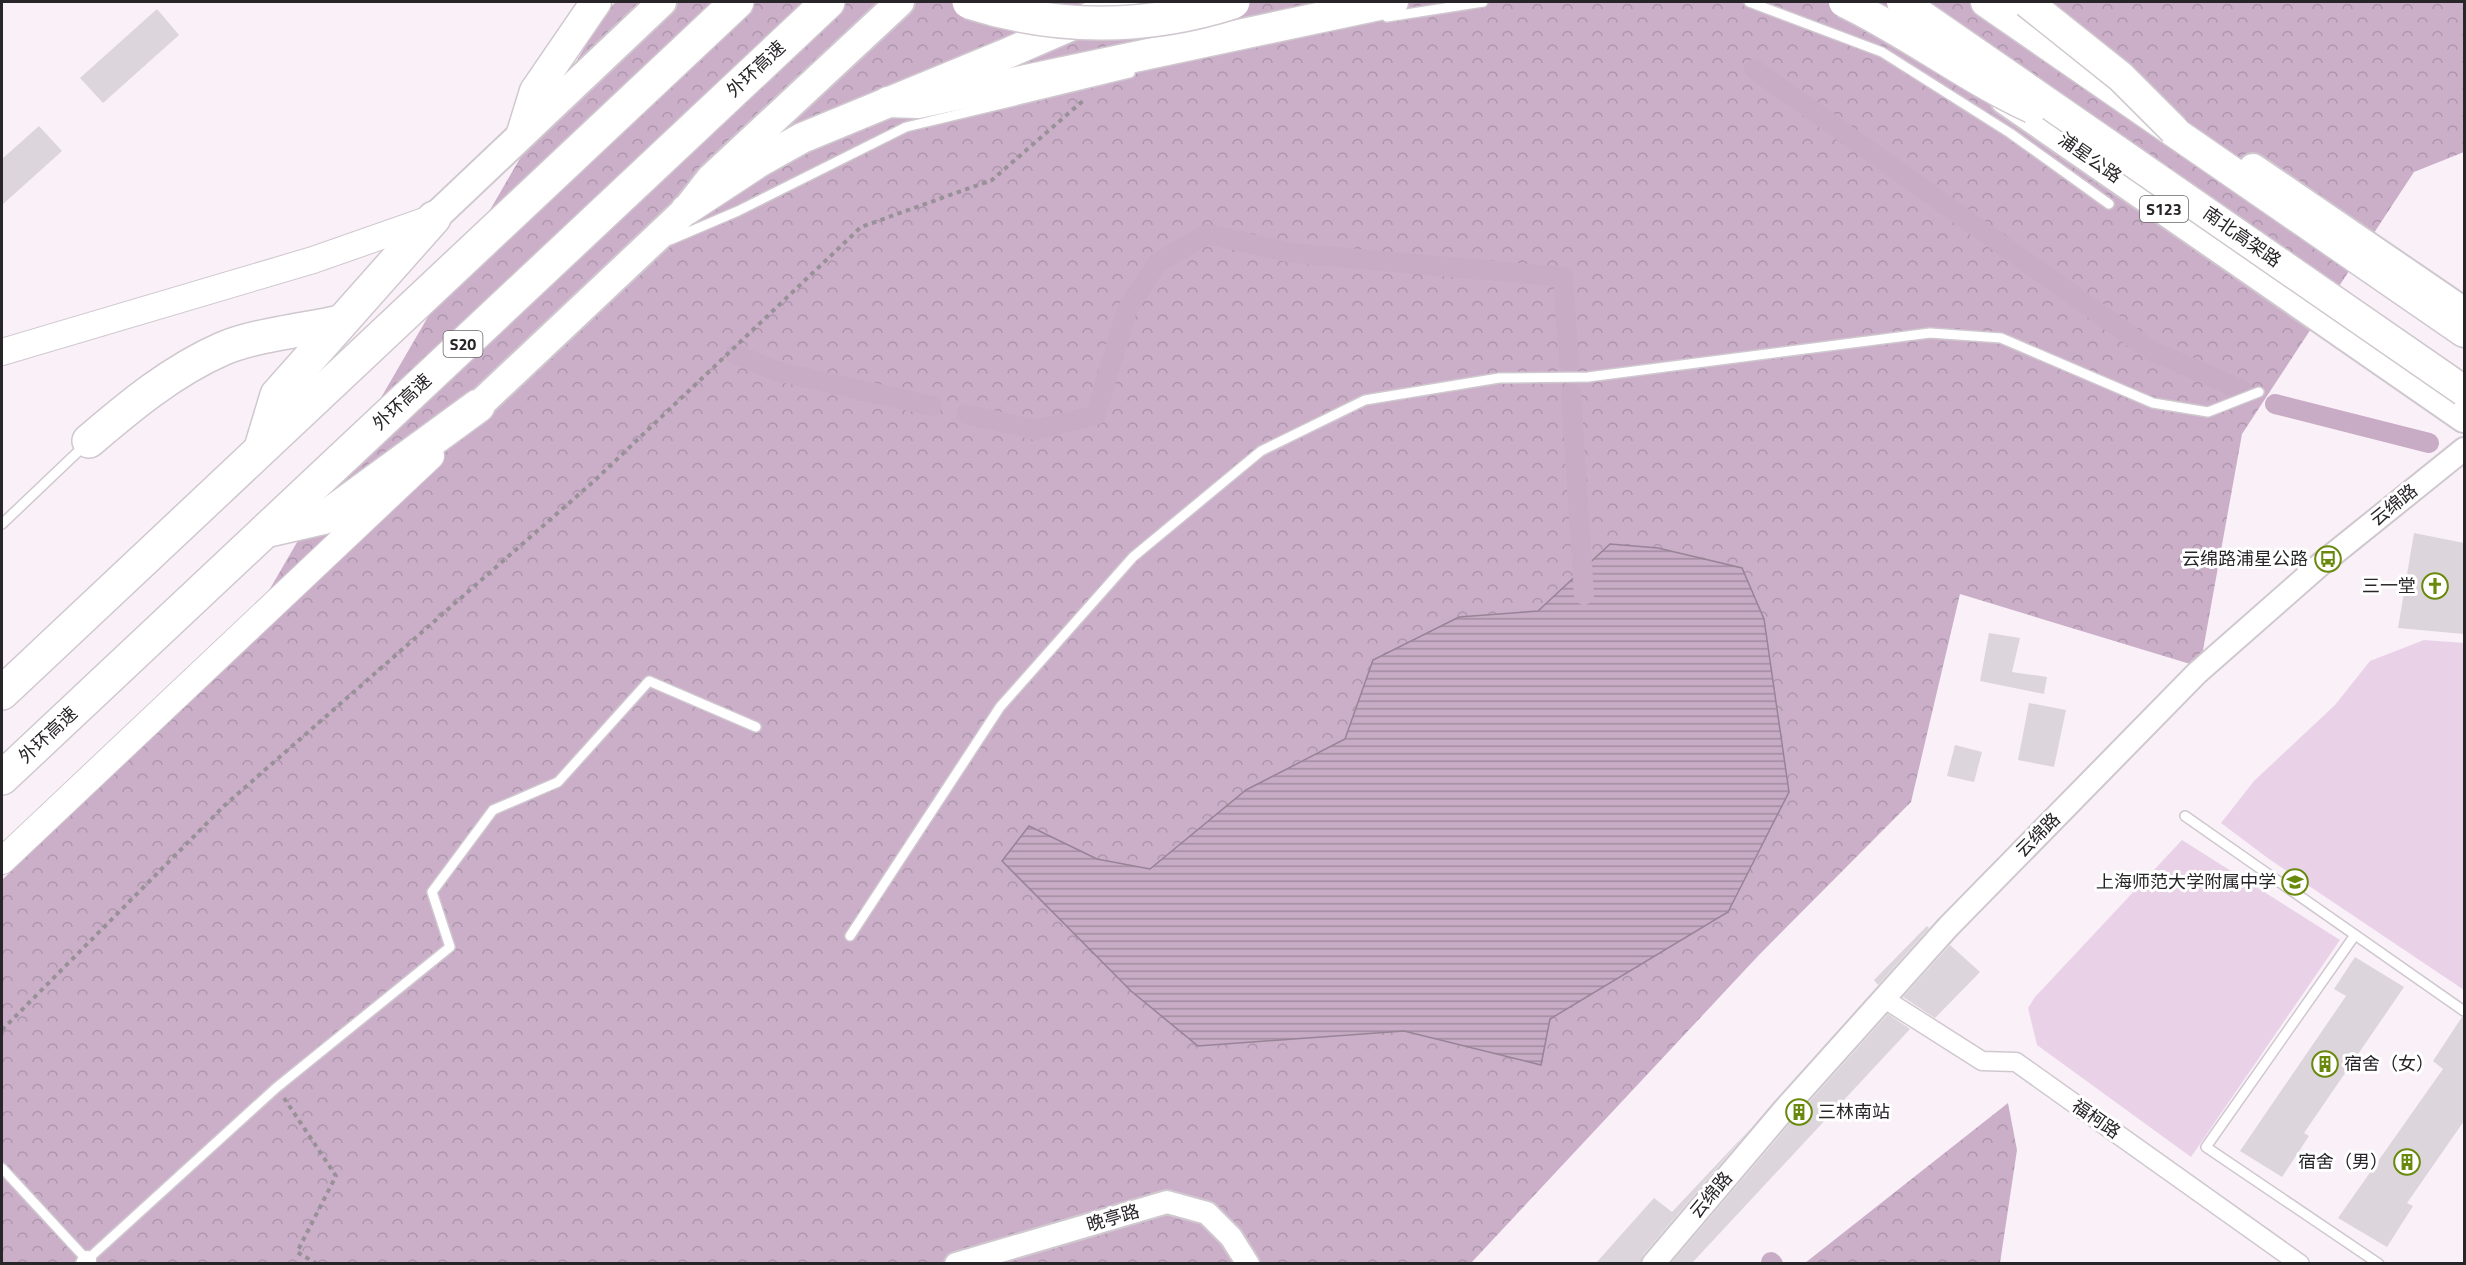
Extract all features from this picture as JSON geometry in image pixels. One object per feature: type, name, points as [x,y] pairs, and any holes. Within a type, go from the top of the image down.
[{"type":"highway","name":"外环高速","points":[[2,778],[828,2]]},
{"type":"highway","points":[[969,2],[1043,20],[1100,24],[1156,20],[1194,13],[1233,2]]},
{"type":"highway","points":[[686,210],[759,162],[793,143],[1125,2]]},
{"type":"highway","name":"南北高架路","points":[[1844,2],[1875,6],[2101,139],[2464,391]]},
{"type":"highway","points":[[1986,2],[2464,332]]},
{"type":"highway","points":[[2027,2],[2121,77],[2174,130]]},
{"type":"highway","points":[[2,693],[732,6]]},
{"type":"highway","points":[[522,133],[535,91],[590,8]]},
{"type":"highway","points":[[888,102],[918,104],[1136,65],[1384,11]]},
{"type":"highway","points":[[260,450],[277,395],[434,218]]},
{"type":"highway","points":[[89,441],[151,390],[223,349],[340,322]]},
{"type":"highway","points":[[264,532],[326,517],[478,406]]},
{"type":"main road","points":[[2,352],[313,260],[434,218],[662,2]]},
{"type":"main road","points":[[2,861],[441,446],[478,406],[686,210],[710,179],[900,2]]},
{"type":"main road","points":[[2008,2],[2464,312]]},
{"type":"main road","name":"浦星公路","points":[[1875,6],[2464,418]]},
{"type":"street","name":"云绵路","points":[[1653,1263],[1783,1111],[1948,927],[2197,674],[2321,564],[2464,449]]},
{"type":"street","name":"福柯路","points":[[1883,998],[1982,1061],[2016,1062],[2300,1263]]},
{"type":"street","name":"晚亭路","points":[[956,1263],[1167,1202],[1207,1213],[1231,1237],[1248,1263]]},
{"type":"lane","points":[[1384,11],[1483,2]]},
{"type":"lane","points":[[1749,2],[1882,52],[2010,133],[2109,204]]},
{"type":"lane","points":[[641,253],[738,211],[906,127],[1109,78],[1136,65]]},
{"type":"lane","points":[[850,936],[1000,707],[1133,557],[1260,451],[1365,400],[1500,378],[1588,377],[1930,333],[2001,338],[2153,403],[2208,412],[2259,392]]},
{"type":"lane","points":[[2,524],[89,441]]},
{"type":"lane","points":[[2,1168],[86,1262],[276,1088],[450,947],[432,892],[493,810],[558,782],[649,681],[756,727]]},
{"type":"lane","points":[[2185,816],[2464,1011]]},
{"type":"lane","points":[[2355,934],[2206,1147],[2379,1263]]},
{"type":"path","points":[[2,1030],[225,805],[593,482],[861,227],[992,180],[1109,78]]},
{"type":"path","points":[[276,1088],[336,1176],[297,1252],[317,1263]]},
{"type":"green space","points":[[616,2],[2464,2],[2464,152],[2414,172],[2242,434],[2200,667],[1960,594],[1911,802],[1758,956],[1471,1263],[2,1264],[2,880],[224,668],[605,12]]},
{"type":"green space","points":[[2008,1103],[2017,1150],[2000,1263],[1805,1263]]},
{"type":"shaded area","points":[[1610,544],[1658,548],[1742,568],[1764,619],[1789,792],[1728,912],[1550,1019],[1541,1065],[1404,1031],[1198,1046],[1131,991],[1002,861],[1029,826],[1097,859],[1150,869],[1246,790],[1345,739],[1373,660],[1459,617],[1538,611]]},
{"type":"shaded area","points":[[2424,640],[2464,643],[2464,990],[2269,859],[2221,823],[2254,781],[2335,705],[2370,661]]},
{"type":"shaded area","points":[[2182,840],[2340,940],[2191,1157],[2037,1045],[2028,1008],[2035,997]]},
{"type":"building","points":[[157,9],[179,35],[103,103],[80,78]]},
{"type":"building","points":[[39,126],[62,151],[2,205],[2,159]]},
{"type":"building","name":"三一堂","points":[[2414,533],[2464,543],[2464,634],[2398,628]]},
{"type":"building","points":[[1989,633],[2020,638],[2012,672],[2047,677],[2044,694],[1980,681]]},
{"type":"building","points":[[2029,703],[2066,710],[2054,767],[2018,760]]},
{"type":"building","points":[[1955,745],[1982,752],[1974,782],[1947,776]]},
{"type":"building","points":[[1927,926],[1929,928],[1878,985],[1874,980]]},
{"type":"building","points":[[1950,945],[1980,972],[1935,1018],[1903,997]]},
{"type":"building","name":"宿舍（女）","points":[[2355,957],[2404,987],[2304,1133],[2309,1136],[2282,1177],[2240,1151],[2346,996],[2334,989]]},
{"type":"building","points":[[1888,1014],[1910,1029],[1692,1263],[1671,1263],[1793,1120]]},
{"type":"building","name":"宿舍（男）","points":[[2462,1017],[2464,1018],[2464,1121],[2407,1203],[2413,1206],[2387,1247],[2338,1218],[2443,1069],[2433,1061]]},
{"type":"building","points":[[1750,1129],[1643,1255],[1640,1263],[1596,1263],[1654,1198],[1672,1212]]},
{"type":"waterway","points":[[1754,69],[2152,351],[2242,390]]},
{"type":"waterway","points":[[966,414],[1035,430],[1096,415],[1126,312],[1157,263],[1207,234],[1292,253],[1563,277],[1569,362]]},
{"type":"waterway","points":[[735,354],[776,371],[932,406]]},
{"type":"waterway","points":[[1571,393],[1584,595]]},
{"type":"waterway","points":[[2275,404],[2429,443]]},
{"type":"place","name":"云绵路浦星公路","points":[[2328,559]]},
{"type":"place","name":"三一堂","points":[[2435,586]]},
{"type":"place","name":"上海师范大学附属中学","points":[[2295,882]]},
{"type":"place","name":"宿舍（女）","points":[[2325,1064]]},
{"type":"place","name":"三林南站","points":[[1799,1112]]},
{"type":"place","name":"宿舍（男）","points":[[2407,1162]]}]
